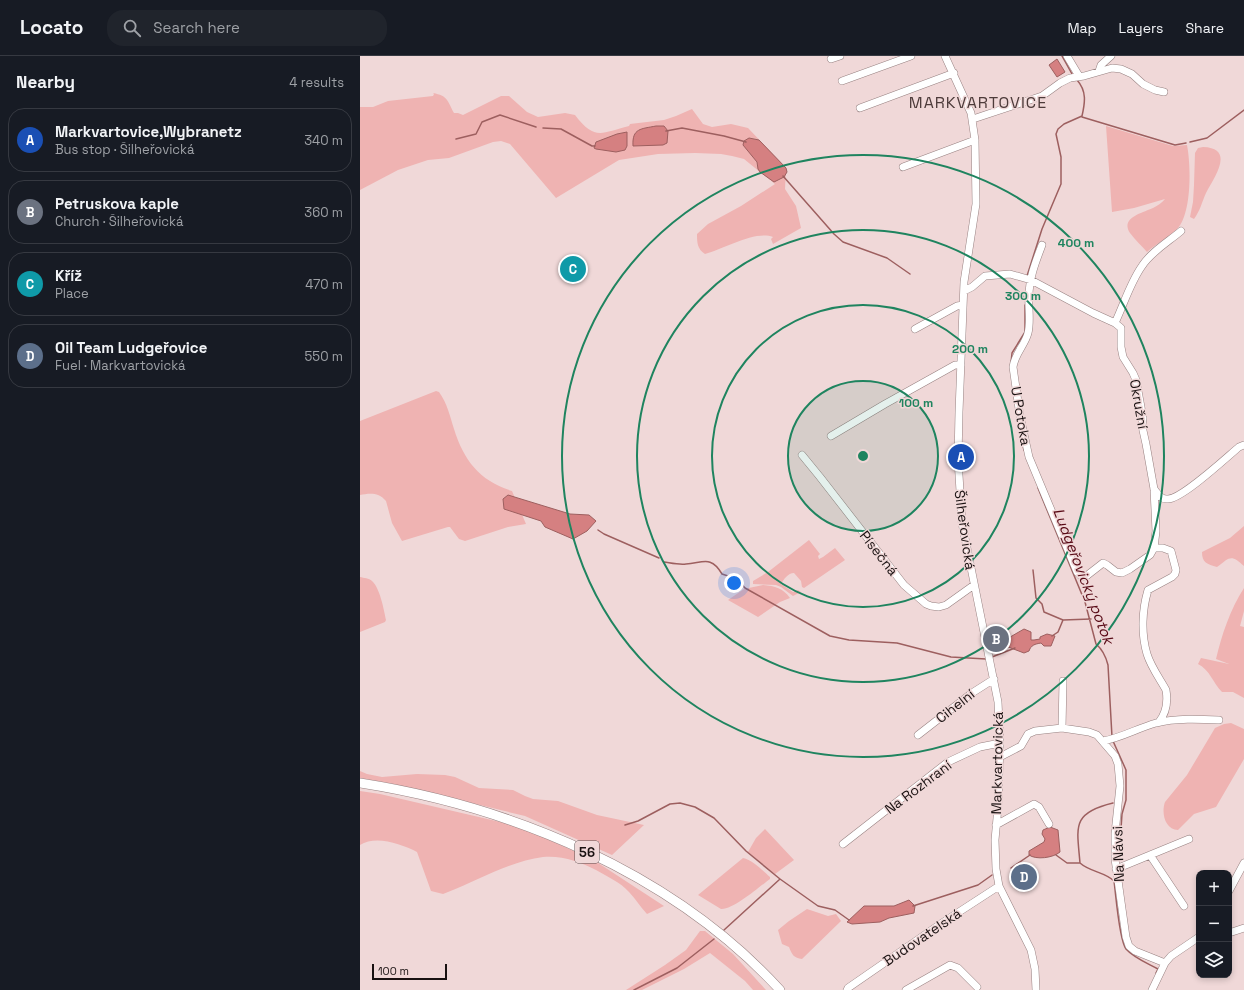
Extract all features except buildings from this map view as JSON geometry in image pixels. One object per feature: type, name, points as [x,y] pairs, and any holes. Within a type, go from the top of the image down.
[{"type":"main road","name":"56","points":[[360,783],[410,792],[478,809],[535,829],[594,855],[639,879],[703,921],[740,950],[780,990]]},
{"type":"street","points":[[831,59],[840,56]]},
{"type":"street","points":[[842,81],[911,56]]},
{"type":"street","name":"Šilheřovická","points":[[945,56],[954,73],[973,119],[975,140],[976,204],[965,267],[963,305],[958,459],[959,492],[964,534],[998,702]]},
{"type":"street","points":[[1067,56],[1079,76]]},
{"type":"street","points":[[1099,71],[1101,65],[1111,56]]},
{"type":"street","points":[[973,119],[1042,96],[1060,83],[1070,78],[1112,68],[1121,69],[1132,74],[1143,84],[1155,90],[1164,92]]},
{"type":"street","points":[[860,108],[954,73]]},
{"type":"street","points":[[903,167],[975,140]]},
{"type":"street","points":[[964,291],[972,287],[985,276],[1010,274],[1031,280],[1115,323],[1142,266],[1153,253],[1181,231]]},
{"type":"street","name":"U Potoka","points":[[1042,245],[1031,280],[1029,294],[1028,334],[1014,359],[1028,457],[1077,572],[1081,576],[1085,576],[1103,563],[1107,564],[1116,572],[1122,573],[1150,555],[1154,548]]},
{"type":"street","points":[[915,329],[958,306],[963,305]]},
{"type":"street","name":"Okružní","points":[[1115,323],[1121,328],[1121,347],[1123,357],[1136,380],[1143,418],[1142,426],[1154,489],[1156,531],[1154,548]]},
{"type":"street","points":[[831,436],[955,365],[961,365]]},
{"type":"street","points":[[1154,489],[1161,497],[1167,500],[1173,499],[1189,488],[1239,447],[1244,445]]},
{"type":"street","name":"Písečná","points":[[802,456],[904,585],[921,600],[931,606],[939,607],[946,605],[974,585]]},
{"type":"street","points":[[1154,548],[1163,548],[1171,551],[1176,570],[1172,577],[1148,590],[1144,607],[1144,632],[1148,655],[1167,693],[1167,708],[1164,716],[1159,722]]},
{"type":"street","name":"Cihelní","points":[[918,735],[977,689],[994,679]]},
{"type":"street","points":[[1062,728],[1063,681]]},
{"type":"street","name":"Markvartovická","points":[[998,702],[1000,757],[995,856],[999,886],[1031,950],[1036,987]]},
{"type":"street","points":[[1103,741],[1159,722],[1219,720]]},
{"type":"street","name":"Na Návsi","points":[[1000,757],[1021,746],[1028,734],[1035,731],[1062,728],[1089,732],[1097,735],[1103,741],[1115,756],[1120,773],[1115,833],[1116,869],[1126,937],[1129,946],[1135,951],[1165,963]]},
{"type":"street","name":"Na Rozhraní","points":[[843,844],[948,762],[980,747],[1000,743]]},
{"type":"street","name":"Markvartovická","points":[[996,825],[1034,804],[1039,807],[1049,824]]},
{"type":"street","points":[[1116,869],[1189,839]]},
{"type":"street","points":[[1150,855],[1184,906]]},
{"type":"street","points":[[1232,885],[1244,863]]},
{"type":"street","name":"Budovatelská","points":[[847,990],[886,961],[999,886]]},
{"type":"street","points":[[1232,932],[1244,928]]},
{"type":"street","points":[[1152,990],[1160,977],[1165,963],[1171,956],[1196,938]]},
{"type":"street","points":[[906,990],[950,965],[958,968],[977,987]]},
{"type":"street","points":[[1029,990],[1036,987]]},
{"type":"shaded area","points":[[1057,59],[1065,72],[1057,77],[1049,65]]},
{"type":"shaded area","points":[[433,93],[444,97],[454,113],[463,115],[501,96],[509,96],[527,112],[538,117],[565,113],[575,115],[588,129],[599,133],[629,126],[630,124],[664,120],[692,109],[703,124],[712,127],[731,124],[748,128],[786,168],[785,189],[796,206],[801,228],[773,244],[771,239],[773,237],[757,236],[739,241],[713,252],[705,254],[702,252],[698,245],[697,234],[708,224],[741,206],[775,184],[744,159],[721,154],[658,154],[619,160],[556,198],[510,144],[501,141],[493,142],[449,158],[428,160],[398,170],[360,190],[360,107],[373,107],[388,101],[433,96]]},
{"type":"shaded area","points":[[656,126],[664,126],[668,131],[667,143],[663,145],[633,146],[634,136],[638,130]]},
{"type":"shaded area","points":[[1106,126],[1173,146],[1187,145],[1190,176],[1188,201],[1182,222],[1177,229],[1147,252],[1130,233],[1128,223],[1138,214],[1156,206],[1165,199],[1134,208],[1112,212]]},
{"type":"shaded area","points":[[627,132],[627,146],[625,150],[616,152],[594,148],[596,142]]},
{"type":"shaded area","points":[[749,138],[759,140],[786,168],[787,172],[784,177],[774,182],[760,172],[757,162],[743,145],[744,141]]},
{"type":"shaded area","points":[[1203,147],[1219,152],[1221,158],[1217,172],[1194,219],[1190,217],[1193,202],[1195,153],[1198,148]]},
{"type":"shaded area","points":[[436,391],[439,392],[444,401],[458,440],[468,460],[491,482],[512,491],[526,524],[508,527],[465,541],[459,539],[450,527],[448,527],[402,541],[392,523],[386,501],[377,495],[360,495],[360,421]]},
{"type":"shaded area","points":[[508,495],[570,514],[589,515],[596,521],[587,531],[573,539],[545,527],[541,521],[504,509],[503,499]]},
{"type":"shaded area","points":[[1244,526],[1244,566],[1233,558],[1228,559],[1217,567],[1204,561],[1202,552],[1230,538]]},
{"type":"shaded area","points":[[809,540],[820,554],[818,556],[819,559],[835,548],[845,560],[804,588],[802,587],[801,581],[794,573],[788,575],[781,584],[793,592],[798,590],[801,592],[793,596],[776,585],[753,584],[753,581],[768,572]]},
{"type":"shaded area","points":[[360,577],[369,579],[375,584],[381,599],[386,620],[385,622],[360,632]]},
{"type":"shaded area","points":[[763,585],[778,588],[785,592],[790,598],[780,602],[758,617],[728,600],[744,589]]},
{"type":"shaded area","points":[[1244,588],[1244,611],[1240,626],[1244,627],[1244,698],[1233,692],[1222,692],[1206,670],[1198,664],[1201,658],[1229,664],[1216,659],[1227,622]]},
{"type":"shaded area","points":[[1024,629],[1031,632],[1031,640],[1040,639],[1040,637],[1047,634],[1055,636],[1051,646],[1044,646],[1041,643],[1037,644],[1032,646],[1029,651],[1024,653],[1003,645],[1005,640]]},
{"type":"shaded area","points":[[1231,723],[1244,729],[1244,759],[1216,807],[1194,814],[1178,830],[1170,827],[1164,816],[1165,802],[1187,775],[1215,728]]},
{"type":"shaded area","points":[[360,771],[382,777],[417,774],[445,775],[455,777],[479,788],[513,790],[533,799],[558,801],[597,815],[644,825],[612,855],[525,816],[393,784],[360,778]]},
{"type":"shaded area","points":[[360,791],[380,794],[518,826],[592,859],[664,906],[647,914],[622,885],[584,864],[557,857],[543,857],[519,862],[443,894],[431,891],[417,852],[404,846],[381,841],[366,842],[360,845]]},
{"type":"shaded area","points":[[1050,827],[1058,830],[1060,852],[1053,856],[1044,858],[1032,857],[1029,855],[1029,851],[1044,842],[1045,839],[1042,834],[1043,830]]},
{"type":"shaded area","points":[[765,829],[794,860],[775,874],[748,852],[756,838]]},
{"type":"shaded area","points":[[743,858],[758,866],[770,877],[770,879],[739,902],[726,908],[721,909],[698,895]]},
{"type":"shaded area","points":[[909,900],[915,906],[914,913],[889,918],[880,922],[852,924],[847,922],[864,906],[894,906]]},
{"type":"shaded area","points":[[807,909],[828,916],[836,914],[841,921],[802,959],[795,957],[789,947],[782,944],[778,930]]},
{"type":"shaded area","points":[[700,931],[705,931],[733,954],[766,990],[753,990],[745,981],[710,953],[684,969],[642,990],[626,990],[686,950]]},
{"type":"waterway","name":"Ludgeřovický potok","points":[[1062,56],[1072,74]]},
{"type":"waterway","name":"Ludgeřovický potok","points":[[1027,276],[1042,229],[1061,184],[1061,157],[1056,134],[1058,129],[1064,124],[1082,116],[1084,93],[1077,80]]},
{"type":"waterway","points":[[1190,142],[1207,138],[1244,110]]},
{"type":"waterway","points":[[456,139],[476,134],[482,122],[500,115],[536,127]]},
{"type":"waterway","points":[[1082,117],[1175,145],[1186,143]]},
{"type":"waterway","points":[[543,128],[561,129],[592,146],[595,146]]},
{"type":"waterway","points":[[666,131],[682,128],[746,142]]},
{"type":"waterway","points":[[783,176],[834,234],[843,242],[887,258],[910,274]]},
{"type":"waterway","name":"Ludgeřovický potok","points":[[1011,363],[1012,353],[1025,332],[1025,305]]},
{"type":"waterway","name":"Ludgeřovický potok","points":[[1021,438],[1024,450]]},
{"type":"waterway","name":"Ludgeřovický potok","points":[[1038,488],[1085,602],[1096,644],[1105,656],[1108,665],[1112,737]]},
{"type":"waterway","points":[[598,530],[659,558]]},
{"type":"waterway","points":[[664,562],[681,564],[710,562],[714,564],[722,574],[737,579],[745,588],[830,636],[849,640],[897,643],[951,657],[986,659]]},
{"type":"waterway","points":[[1033,570],[1036,598],[1042,604],[1044,612],[1063,620]]},
{"type":"waterway","points":[[1052,636],[1058,632],[1063,620],[1091,619]]},
{"type":"waterway","points":[[992,657],[1015,648]]},
{"type":"waterway","name":"Ludgeřovický potok","points":[[1113,741],[1126,770],[1126,800],[1122,814],[1119,858]]},
{"type":"waterway","points":[[625,825],[638,821],[670,804],[680,803],[695,807],[714,818],[746,851],[780,879],[818,906],[835,910],[849,920]]},
{"type":"waterway","points":[[1080,863],[1078,831],[1083,817],[1099,807],[1113,803]]},
{"type":"waterway","points":[[1011,868],[1030,855]]},
{"type":"waterway","name":"Ludgeřovický potok","points":[[1056,855],[1067,863],[1080,863],[1114,881],[1121,937],[1126,949],[1133,955],[1158,969],[1156,973]]},
{"type":"waterway","points":[[913,906],[978,885],[992,875]]},
{"type":"waterway","points":[[724,930],[780,879]]},
{"type":"waterway","points":[[634,990],[677,968],[714,939]]},
{"type":"place","name":"Kříž","points":[[573,269]]},
{"type":"place","name":"Markvartovice,Wybranetz","points":[[961,457]]},
{"type":"place","name":"Petruskova kaple","points":[[996,639]]},
{"type":"place","name":"Oil Team Ludgeřovice","points":[[1024,877]]},
{"type":"district","name":"MARKVARTOVICE","points":[[978,102]]}]
